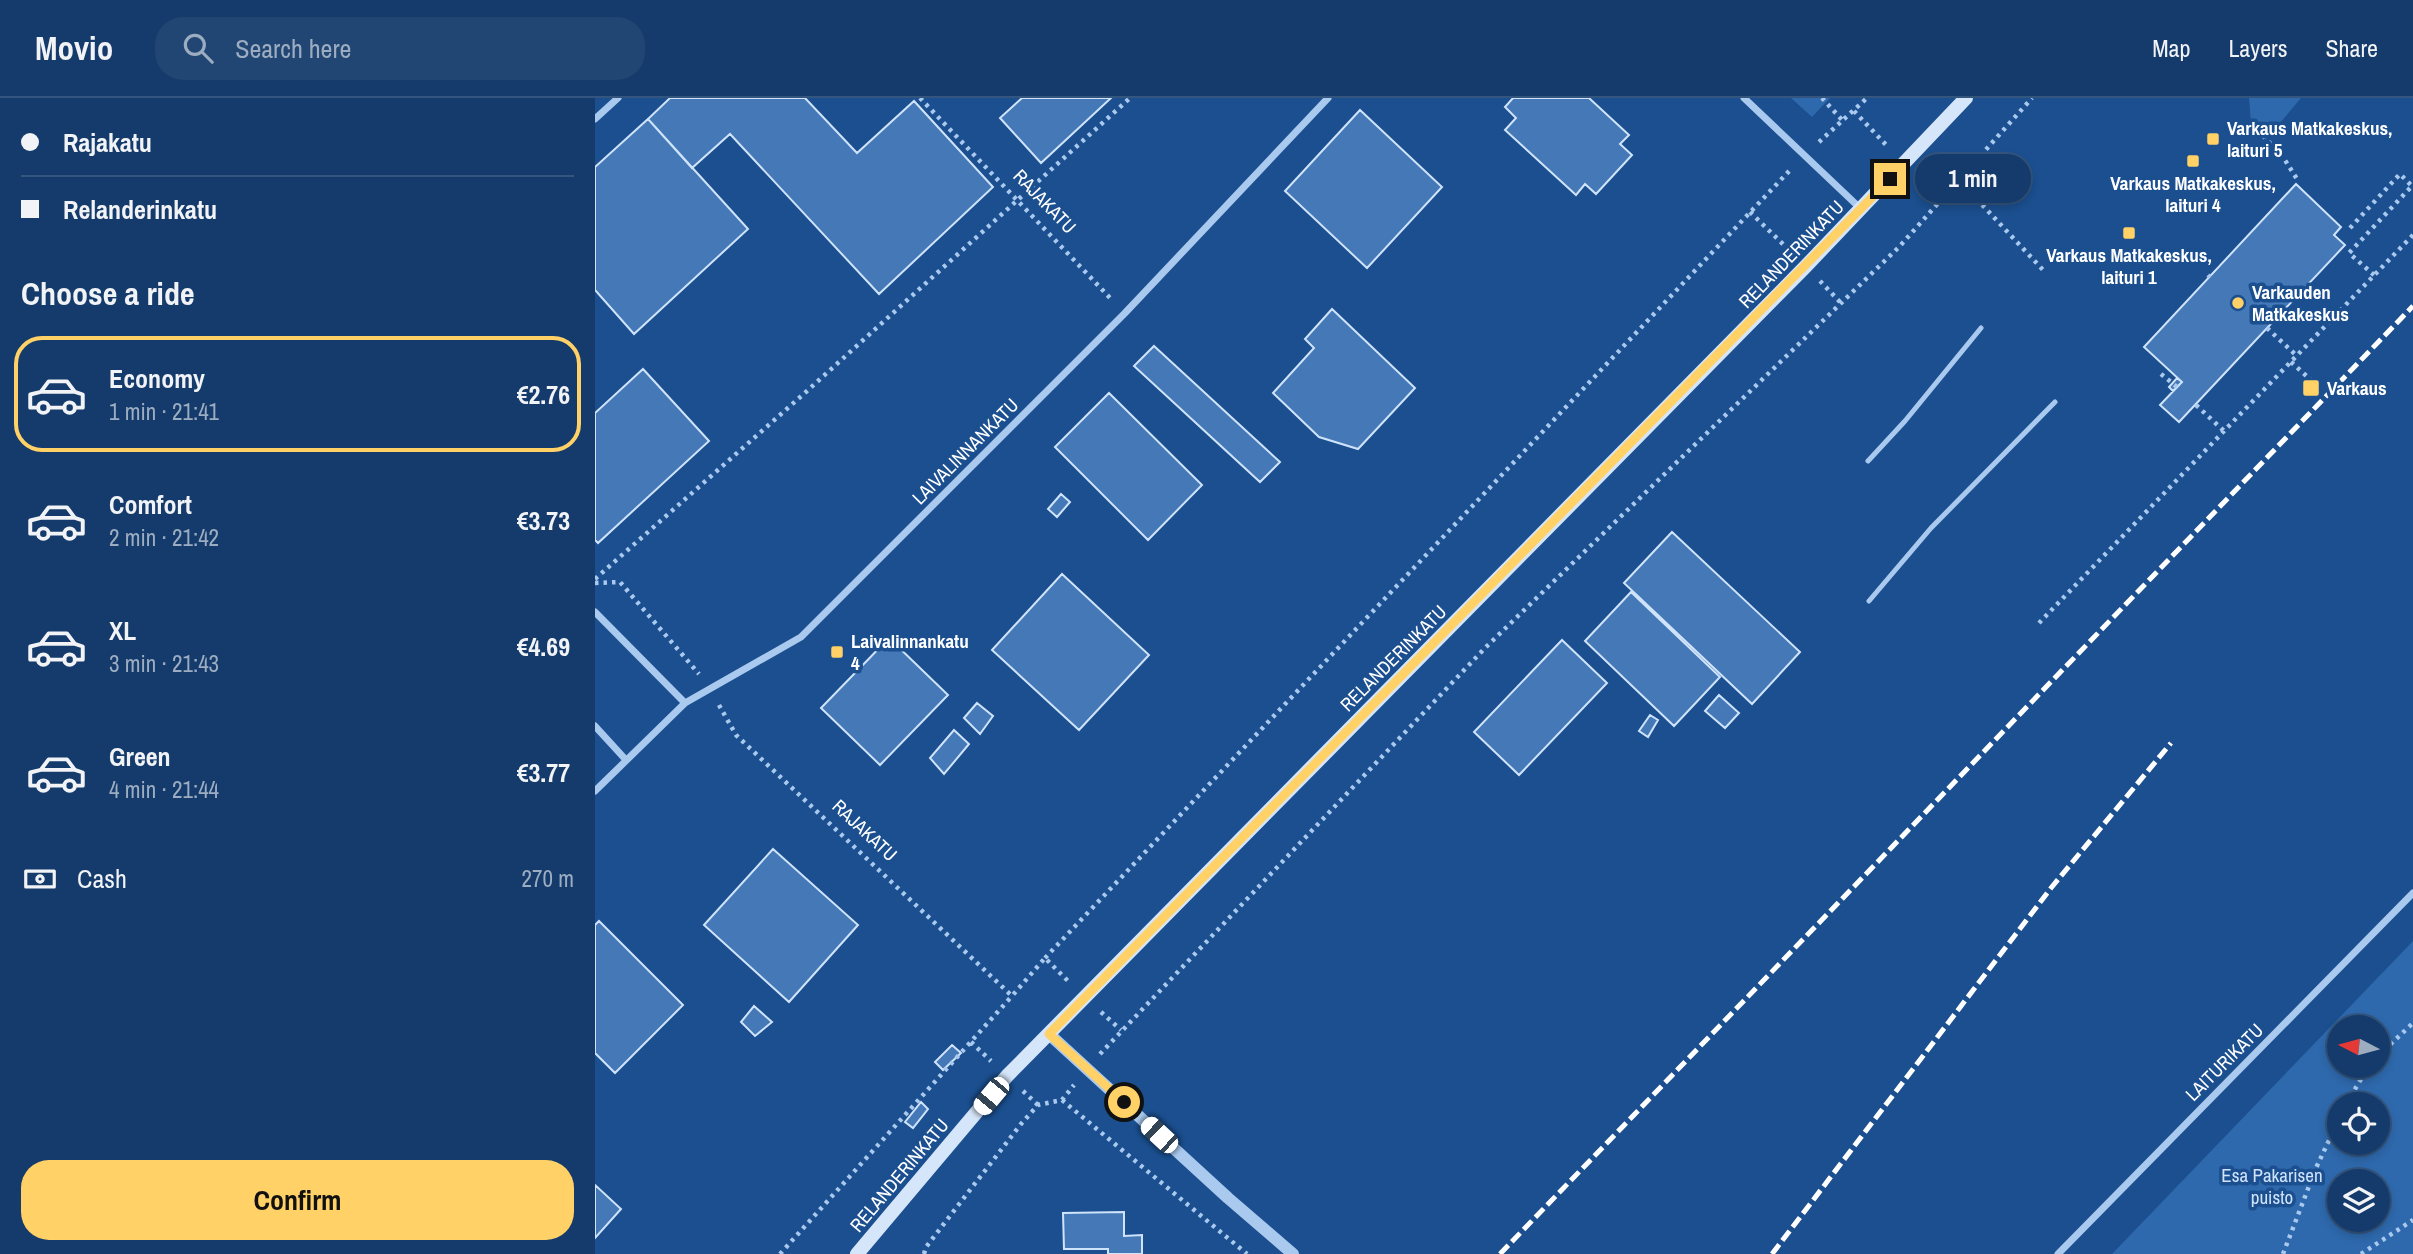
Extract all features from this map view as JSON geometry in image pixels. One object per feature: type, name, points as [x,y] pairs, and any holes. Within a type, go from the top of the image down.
[{"type":"main road","name":"RELANDERINKATU","points":[[857,1254],[1007,1076],[1862,209],[1966,98]]},
{"type":"street","points":[[595,119],[618,98]]},
{"type":"street","name":"LAIVALINNANKATU","points":[[595,791],[685,703],[801,637],[1125,313],[1328,98]]},
{"type":"street","points":[[1744,98],[1862,209]]},
{"type":"street","points":[[595,612],[685,703]]},
{"type":"street","points":[[595,726],[626,760]]},
{"type":"street","name":"LAITURIKATU","points":[[2058,1254],[2413,893]]},
{"type":"street","points":[[1049,1034],[1293,1254]]},
{"type":"lane","points":[[1868,461],[1905,421],[1981,328]]},
{"type":"lane","points":[[1869,601],[1931,528],[2055,401]]},
{"type":"path","name":"RAJAKATU","points":[[921,98],[1125,313]]},
{"type":"path","points":[[595,581],[1130,98]]},
{"type":"path","points":[[1822,98],[1843,121]]},
{"type":"path","points":[[780,1254],[1045,958],[1804,156],[1867,98]]},
{"type":"path","points":[[1045,958],[1121,1030],[1485,648],[1899,247],[2032,98]]},
{"type":"path","points":[[2251,123],[2283,157],[2297,179]]},
{"type":"path","points":[[2350,228],[2400,174],[2412,186],[2349,253],[2374,275]]},
{"type":"path","points":[[1959,180],[2044,271]]},
{"type":"path","points":[[2039,623],[2413,234]]},
{"type":"path","points":[[2267,328],[2297,356]]},
{"type":"path","points":[[2291,362],[2322,390]]},
{"type":"path","points":[[2161,374],[2177,387]]},
{"type":"path","points":[[2196,405],[2224,431]]},
{"type":"path","name":"RAJAKATU","points":[[595,581],[620,582],[711,688],[736,735],[1012,996]]},
{"type":"path","points":[[2391,1044],[2413,1023]]},
{"type":"path","points":[[924,1254],[926,1247],[1038,1105],[1062,1100],[1247,1254]]},
{"type":"path","points":[[2283,1254],[2327,1145]]},
{"type":"path","points":[[2361,1254],[2413,1220]]},
{"type":"green space","points":[[1791,98],[1830,98],[1812,117]]},
{"type":"green space","points":[[2249,98],[2301,98],[2266,140],[2251,123]]},
{"type":"green space","name":"Esa Pakarisen puisto","points":[[2413,941],[2413,1254],[2112,1254],[2327,1030],[2327,1078],[2391,1078],[2391,1015],[2342,1015]]},
{"type":"building","points":[[670,98],[805,98],[857,153],[914,101],[993,187],[879,294],[730,134],[692,168],[648,119]]},
{"type":"building","points":[[1022,98],[1111,98],[1041,163],[1000,118]]},
{"type":"building","points":[[1513,98],[1589,98],[1629,135],[1620,144],[1632,155],[1596,194],[1585,184],[1576,195],[1505,130],[1516,118],[1505,107]]},
{"type":"building","points":[[1360,110],[1442,187],[1367,268],[1285,191]]},
{"type":"building","points":[[648,119],[748,229],[634,334],[595,290],[595,167]]},
{"type":"building","name":"Varkauden Matkakeskus","points":[[2296,184],[2341,227],[2334,235],[2345,245],[2179,422],[2160,405],[2182,382],[2144,347]]},
{"type":"building","points":[[1332,309],[1415,388],[1358,449],[1319,437],[1273,393],[1314,348],[1305,339]]},
{"type":"building","points":[[1154,346],[1280,462],[1260,482],[1134,366]]},
{"type":"building","points":[[643,369],[709,441],[598,543],[595,540],[595,413]]},
{"type":"building","points":[[2177,378],[2182,382],[2173,391],[2169,387]]},
{"type":"building","points":[[1109,393],[1202,485],[1148,540],[1055,447]]},
{"type":"building","points":[[1061,494],[1070,502],[1057,517],[1048,509]]},
{"type":"building","points":[[1672,532],[1800,652],[1752,704],[1624,583]]},
{"type":"building","points":[[1062,574],[1149,655],[1079,730],[992,650]]},
{"type":"building","points":[[1631,592],[1720,677],[1674,726],[1585,641]]},
{"type":"building","points":[[889,638],[948,695],[880,765],[821,708]]},
{"type":"building","points":[[1562,640],[1607,683],[1519,775],[1474,732]]},
{"type":"building","points":[[1719,695],[1739,713],[1725,728],[1705,711]]},
{"type":"building","points":[[977,703],[993,716],[980,734],[964,718]]},
{"type":"building","points":[[1650,715],[1658,720],[1648,737],[1639,731]]},
{"type":"building","points":[[954,730],[969,744],[944,774],[930,758]]},
{"type":"building","points":[[773,849],[858,925],[789,1002],[704,925]]},
{"type":"building","points":[[599,921],[683,1005],[615,1073],[595,1053],[595,925]]},
{"type":"building","points":[[754,1006],[772,1022],[755,1036],[741,1022]]},
{"type":"building","points":[[952,1045],[961,1053],[943,1070],[935,1062]]},
{"type":"building","points":[[921,1102],[928,1109],[913,1128],[905,1122]]},
{"type":"building","points":[[595,1185],[621,1209],[595,1238]]},
{"type":"building","points":[[1124,1212],[1124,1236],[1142,1235],[1142,1254],[1108,1254],[1108,1249],[1064,1249],[1063,1213]]},
{"type":"railway","points":[[1500,1254],[2413,306]]},
{"type":"railway","points":[[1772,1254],[2051,888],[2171,743]]},
{"type":"place","name":"Varkaus Matkakeskus, laituri 5","points":[[2213,139]]},
{"type":"place","name":"Varkaus Matkakeskus, laituri 4","points":[[2193,161]]},
{"type":"place","name":"Varkaus Matkakeskus, laituri 1","points":[[2129,233]]},
{"type":"place","name":"Varkauden Matkakeskus","points":[[2238,303]]},
{"type":"place","name":"Varkaus","points":[[2311,388]]},
{"type":"place","name":"Laivalinnankatu 4","points":[[837,652]]},
{"type":"route","points":[[1124,1102],[1049,1034],[1890,179]]}]
